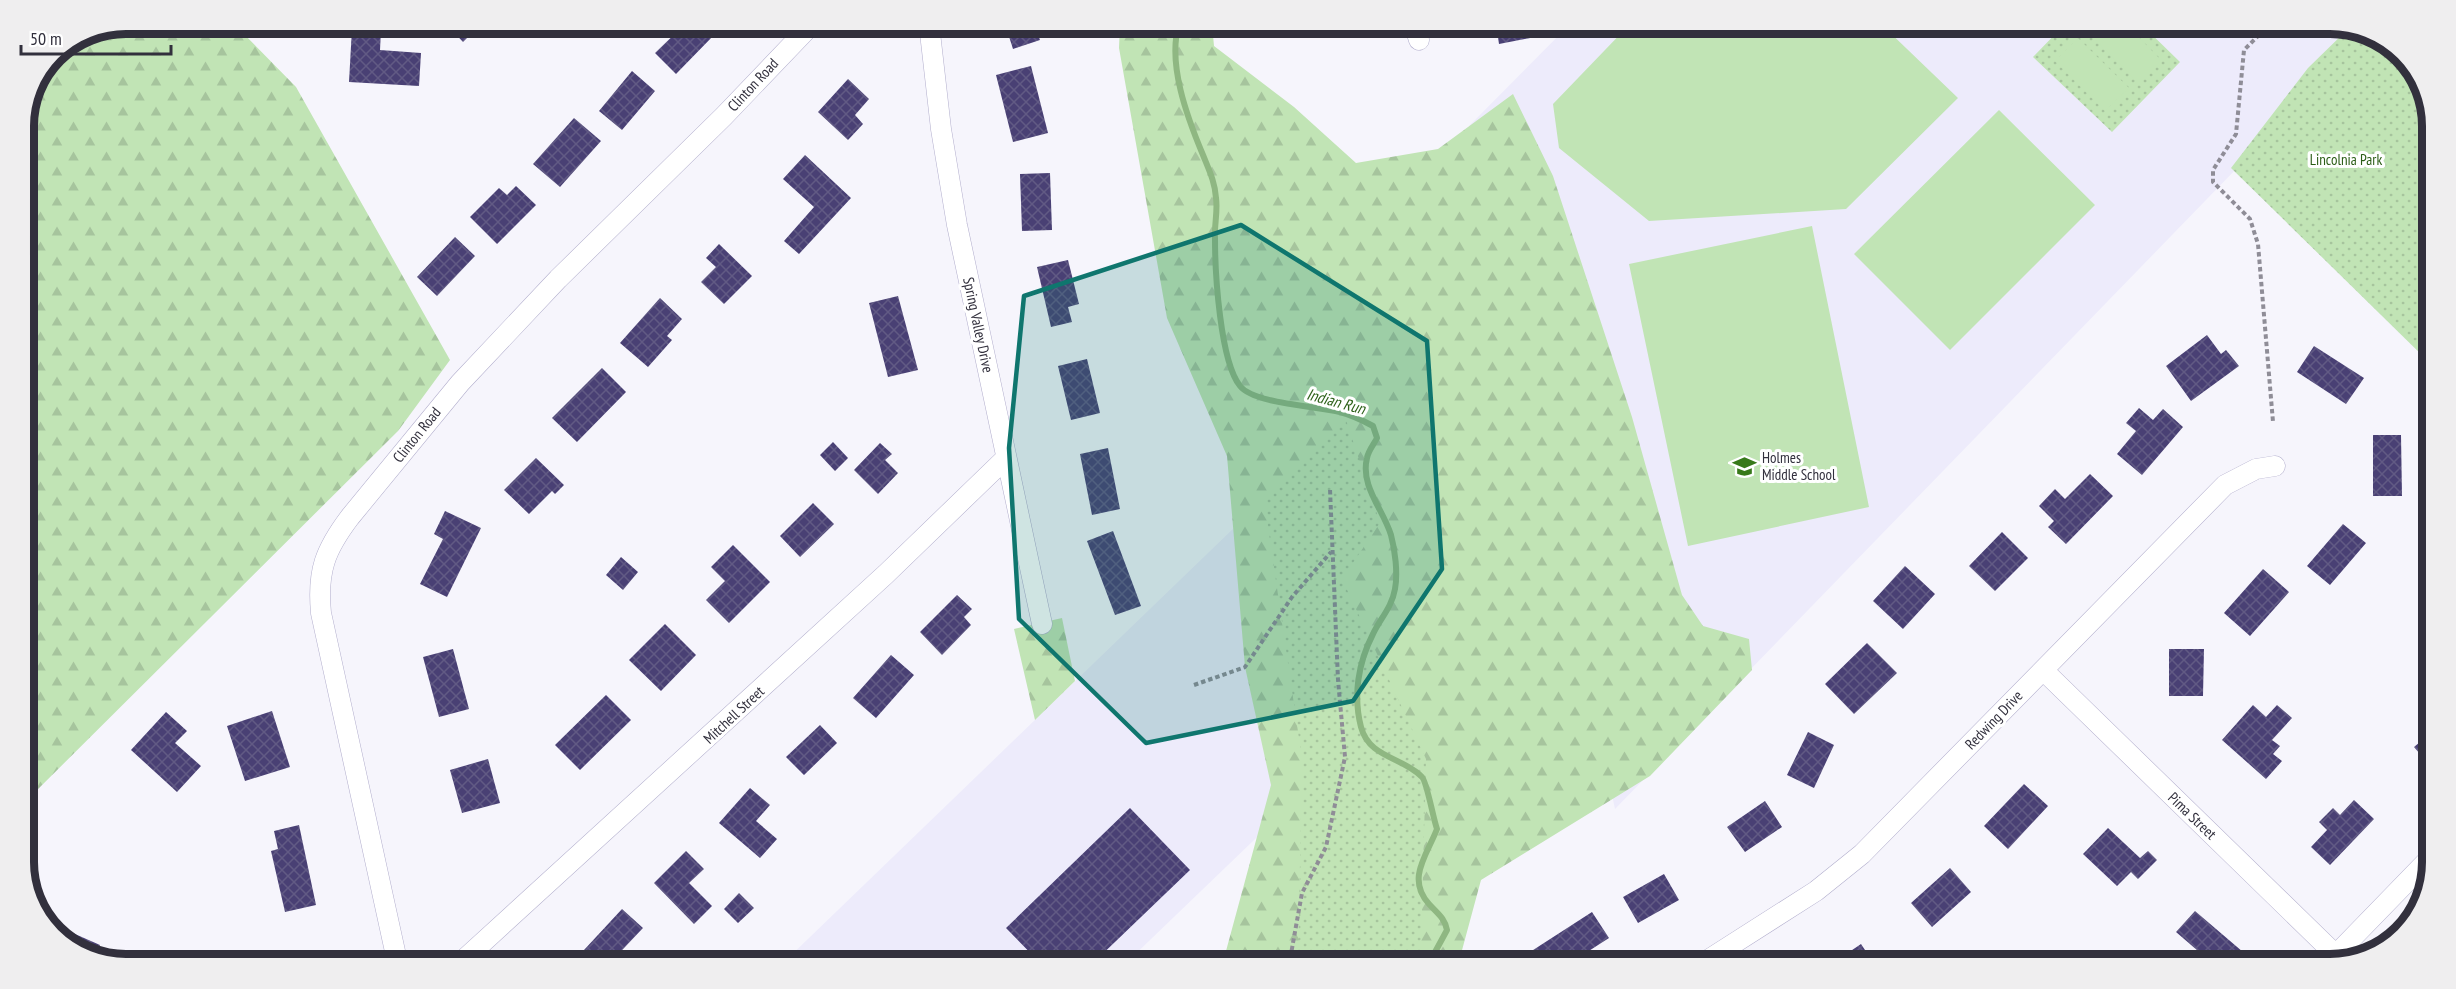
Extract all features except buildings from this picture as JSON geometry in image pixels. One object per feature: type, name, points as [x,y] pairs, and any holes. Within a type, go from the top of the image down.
[{"type":"street","name":"Clinton Road","points":[[396,954],[321,613],[319,584],[325,558],[334,538],[350,517],[460,383],[558,279],[724,116],[801,35]]},
{"type":"street","name":"Spring Valley Drive","points":[[930,35],[941,129],[957,225],[1005,459],[1042,624]]},
{"type":"street","name":"Mitchell Street","points":[[470,954],[877,582],[1005,459]]},
{"type":"street","name":"Redwing Drive","points":[[1717,954],[1838,875],[1893,824],[2225,485],[2256,469],[2275,466]]},
{"type":"street","name":"Pima Street","points":[[2043,670],[2328,954]]},
{"type":"street","points":[[2340,953],[2422,867]]},
{"type":"path","points":[[2259,35],[2244,50],[2236,134],[2213,170],[2213,182],[2250,219],[2258,244],[2273,422]]},
{"type":"path","points":[[1291,954],[1302,893],[1326,847],[1345,757],[1330,489]]},
{"type":"path","points":[[1194,685],[1245,667],[1292,597],[1332,552]]},
{"type":"highlighted area","points":[[1241,225],[1427,341],[1442,569],[1353,701],[1146,743],[1019,619],[1009,448],[1024,296]]},
{"type":"shaded area","name":"Holmes Middle School","points":[[1559,35],[2342,35],[2361,40],[1615,809],[1469,126]]},
{"type":"shaded area","points":[[1264,499],[1301,795],[1135,954],[792,954]]},
{"type":"green space","points":[[245,35],[296,87],[450,360],[398,431],[35,792],[34,127],[36,109],[42,91],[50,75],[61,61],[75,50],[109,36]]},
{"type":"green space","points":[[1120,35],[1213,35],[1214,46],[1294,107],[1356,163],[1438,149],[1513,94],[1553,176],[1632,417],[1682,595],[1703,626],[1749,639],[1752,670],[1650,776],[1481,880],[1461,954],[1224,954],[1271,785],[1245,667],[1227,456],[1167,318],[1119,48]]},
{"type":"green space","points":[[1619,35],[1892,35],[1958,98],[1846,209],[1649,221],[1559,148],[1553,104]]},
{"type":"green space","points":[[2054,35],[2152,35],[2180,62],[2112,132],[2033,57]]},
{"type":"green space","points":[[2091,35],[2137,35],[2159,58],[2136,81]]},
{"type":"green space","name":"Lincolnia Park","points":[[2342,35],[2359,39],[2381,50],[2395,61],[2409,80],[2417,97],[2421,120],[2421,354],[2231,168],[2308,68]]},
{"type":"green space","points":[[2078,38],[2129,88],[2105,111],[2055,61]]},
{"type":"green space","points":[[1999,110],[2095,205],[1950,350],[1854,254]]},
{"type":"green space","points":[[1812,226],[1869,507],[1688,546],[1629,264]]},
{"type":"green space","points":[[1346,420],[1380,523],[1342,579],[1426,759],[1421,950],[1419,954],[1298,954],[1302,759],[1264,499]]},
{"type":"green space","points":[[1062,618],[1075,681],[1035,720],[1014,629]]},
{"type":"waterway","name":"Indian Run","points":[[1177,35],[1175,56],[1180,90],[1215,192],[1217,208],[1215,254],[1220,316],[1233,374],[1240,386],[1258,397],[1349,415],[1373,426],[1377,438],[1368,455],[1367,478],[1369,488],[1391,535],[1396,562],[1396,583],[1391,602],[1364,656],[1358,680],[1357,703],[1361,727],[1371,745],[1414,770],[1424,780],[1428,793],[1437,829],[1421,867],[1419,885],[1422,895],[1443,919],[1447,930],[1434,954]]},
{"type":"place","name":"Holmes Middle School","points":[[1744,467]]}]
